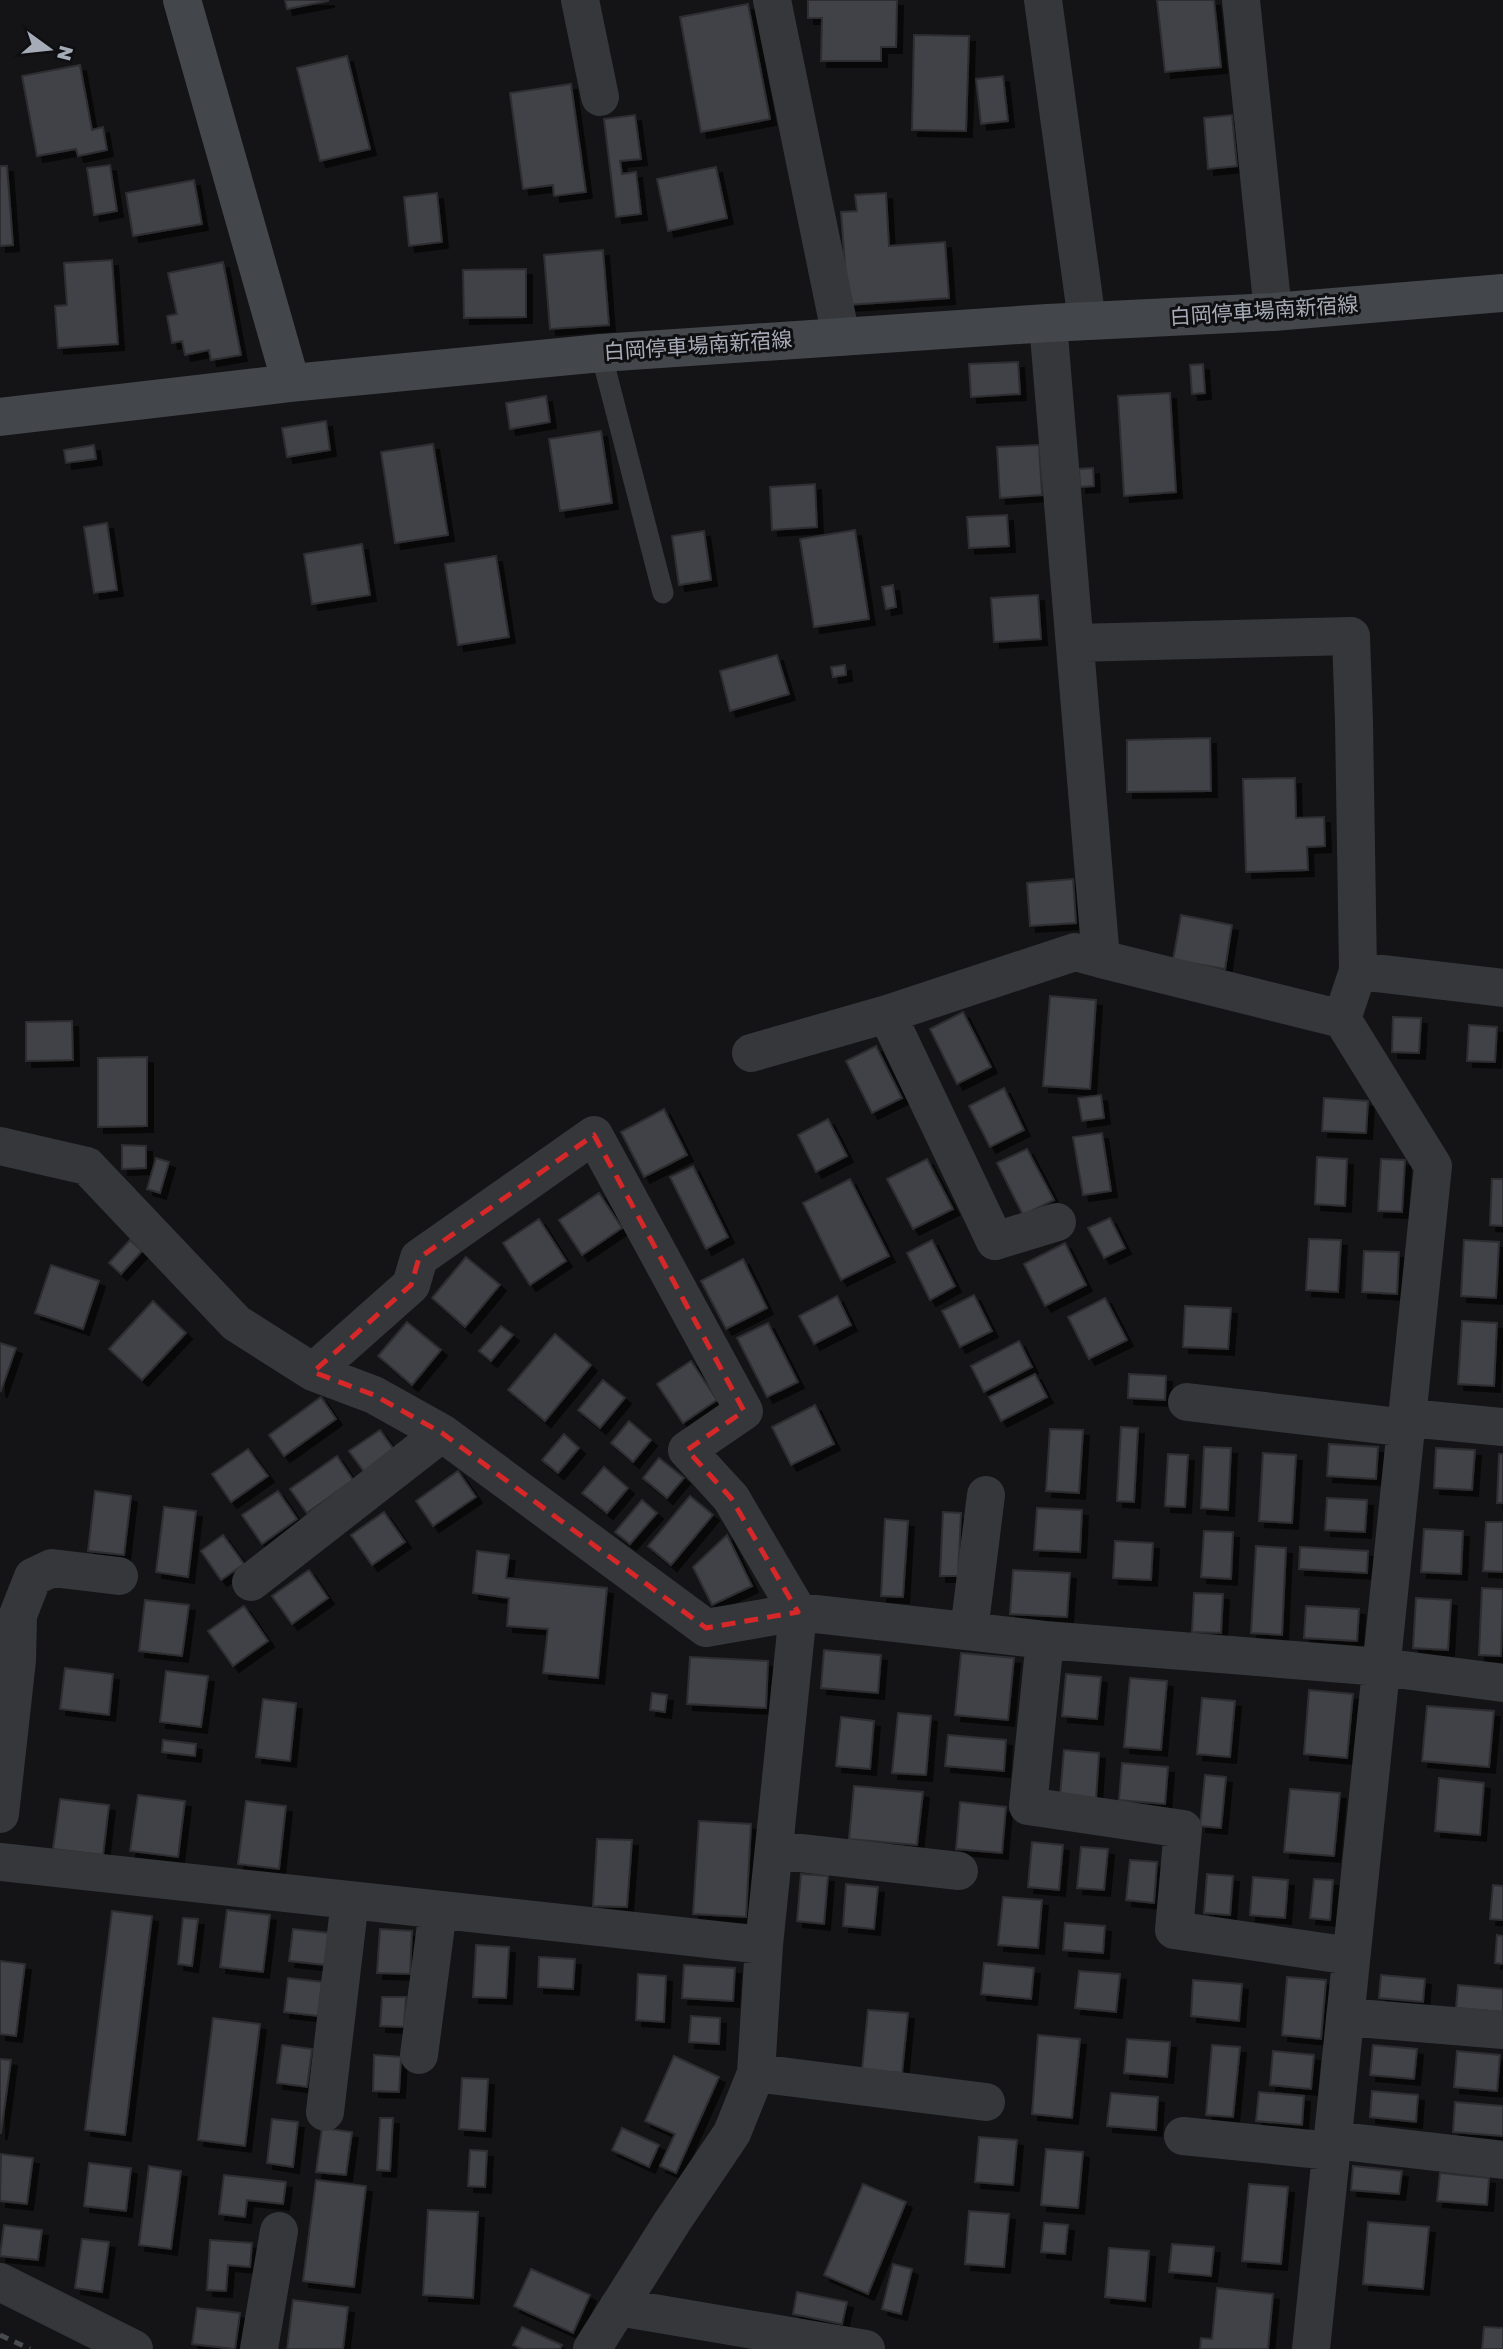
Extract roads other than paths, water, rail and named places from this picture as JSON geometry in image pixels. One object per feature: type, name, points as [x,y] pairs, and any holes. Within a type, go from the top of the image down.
[{"type":"main road","points":[[182,0],[292,383]]},
{"type":"main road","name":"白岡停車場南新宿線","points":[[0,417],[292,383],[601,353],[1048,323],[1273,312],[1503,293]]},
{"type":"street","points":[[580,0],[600,97]]},
{"type":"street","points":[[772,0],[841,337]]},
{"type":"street","points":[[1043,0],[1087,321]]},
{"type":"street","points":[[1241,0],[1273,312]]},
{"type":"street","points":[[1048,323],[1101,958]]},
{"type":"street","points":[[1075,643],[1351,636],[1358,971],[1342,1019]]},
{"type":"street","points":[[751,1053],[887,1014],[1075,952],[1342,1019],[1433,1167],[1311,2349]]},
{"type":"street","points":[[1358,971],[1503,988]]},
{"type":"street","points":[[887,1014],[995,1241],[1057,1222]]},
{"type":"street","points":[[313,1372],[411,1285],[419,1258],[594,1135],[744,1411],[687,1450],[731,1498],[798,1612],[764,1945],[755,2073],[732,2133],[671,2222],[592,2349]]},
{"type":"street","points":[[0,1146],[87,1166],[236,1324],[313,1372],[374,1395],[442,1433],[706,1628],[798,1612],[1045,1640],[1381,1667],[1503,1683]]},
{"type":"street","points":[[1187,1402],[1408,1423],[1503,1427]]},
{"type":"street","points":[[251,1582],[442,1433]]},
{"type":"street","points":[[969,1631],[986,1495]]},
{"type":"street","points":[[0,1814],[17,1660],[18,1615],[33,1577],[52,1568],[119,1576]]},
{"type":"street","points":[[1045,1640],[1028,1806],[1183,1829],[1174,1930],[1351,1956]]},
{"type":"street","points":[[774,1850],[959,1871]]},
{"type":"street","points":[[0,1863],[764,1945]]},
{"type":"street","points":[[326,2112],[350,1900]]},
{"type":"street","points":[[419,2055],[438,1910]]},
{"type":"street","points":[[1345,2017],[1503,2030]]},
{"type":"street","points":[[755,2073],[986,2102]]},
{"type":"street","points":[[1183,2136],[1332,2145],[1503,2160]]},
{"type":"street","points":[[259,2349],[279,2231]]},
{"type":"street","points":[[0,2282],[134,2349]]},
{"type":"street","points":[[618,2307],[866,2349]]},
{"type":"lane","points":[[601,353],[663,593]]},
{"type":"railway","points":[[0,2335],[30,2349]]}]
